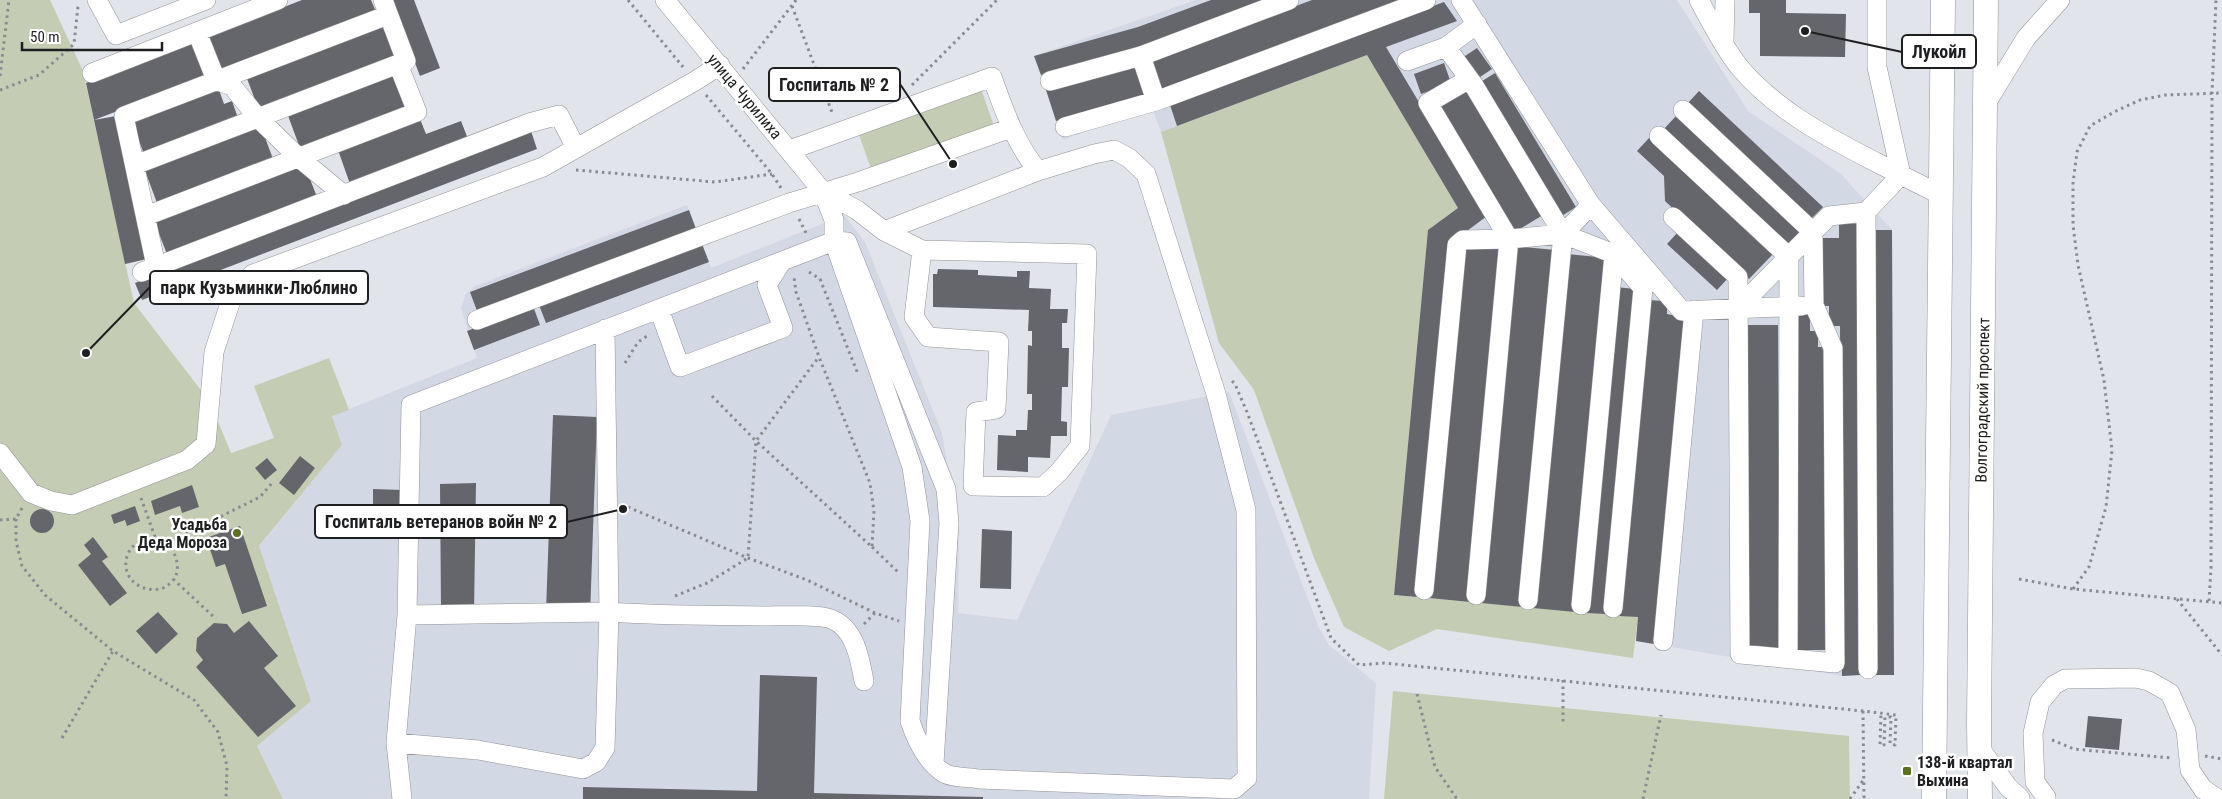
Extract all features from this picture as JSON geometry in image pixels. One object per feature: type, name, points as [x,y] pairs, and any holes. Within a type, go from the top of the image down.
[{"type":"main road","points":[[1934,799],[1943,0]]},
{"type":"main road","name":"Волгоградский проспект","points":[[1980,799],[1986,0]]},
{"type":"street","points":[[97,0],[116,35],[206,0]]},
{"type":"street","points":[[92,73],[278,0]]},
{"type":"street","name":"улица Чурилиха","points":[[665,0],[823,192]]},
{"type":"street","points":[[1050,81],[1141,56],[1289,0]]},
{"type":"street","points":[[1065,127],[1156,102],[1426,0]]},
{"type":"street","points":[[1461,0],[1591,206],[1682,311],[1814,305]]},
{"type":"street","points":[[1699,0],[1740,68],[1758,87],[1795,116],[1941,195]]},
{"type":"street","points":[[1724,42],[1725,0]]},
{"type":"street","points":[[1876,0],[1877,66],[1901,175]]},
{"type":"street","points":[[1985,105],[2026,38],[2060,0]]},
{"type":"street","points":[[135,165],[406,61],[385,7],[216,80],[124,116],[146,216],[149,269],[529,124],[559,115],[576,148]]},
{"type":"street","points":[[1407,61],[1446,47],[1477,24]]},
{"type":"street","points":[[197,32],[216,80],[232,86],[258,118],[298,157],[344,195]]},
{"type":"street","points":[[1446,47],[1469,79],[1563,234],[1528,600]]},
{"type":"street","points":[[1141,56],[1156,102]]},
{"type":"street","points":[[146,216],[417,112],[398,64]]},
{"type":"street","points":[[0,453],[6,464],[31,493],[51,501],[72,505],[187,460],[206,444],[214,352],[232,297],[253,274],[543,167],[720,65]]},
{"type":"street","points":[[790,150],[992,76],[1011,128],[1024,154],[1038,171]]},
{"type":"street","points":[[1469,79],[1428,103],[1509,240],[1476,595]]},
{"type":"street","points":[[1673,217],[1738,277],[1740,654],[1835,663],[1833,348],[1814,305],[1813,232],[1682,110]]},
{"type":"street","points":[[477,320],[789,203],[858,182],[1011,128]]},
{"type":"street","points":[[1659,136],[1788,257],[1788,658]]},
{"type":"street","points":[[823,192],[834,220],[834,241],[912,467],[917,494],[920,521],[910,721],[917,742],[945,773],[979,779],[1234,789],[1246,778],[1246,510],[1216,394],[1146,174],[1129,158],[1114,150],[1094,154],[1038,171],[884,231]]},
{"type":"street","points":[[1738,308],[1829,216],[1866,212],[1901,175]]},
{"type":"street","points":[[823,192],[857,210],[884,231],[922,250],[1087,254],[1080,446],[1059,472],[1043,487],[973,486],[976,412],[996,409],[999,342],[928,337],[914,317],[922,250]]},
{"type":"street","points":[[1563,234],[1591,206]]},
{"type":"street","points":[[1866,212],[1868,669]]},
{"type":"street","points":[[1424,590],[1457,245],[1463,240],[1509,240],[1563,234],[1614,254],[1642,288],[1612,608]]},
{"type":"street","points":[[402,799],[396,743],[407,615],[411,405],[605,328],[661,317],[782,261],[834,241],[847,242],[946,489],[948,523],[934,763]]},
{"type":"street","points":[[1581,605],[1614,254]]},
{"type":"street","points":[[661,317],[680,367],[783,328],[767,285],[782,261]]},
{"type":"street","points":[[1663,641],[1694,310]]},
{"type":"street","points":[[396,743],[478,750],[583,769],[596,762],[605,748],[609,612],[605,328]]},
{"type":"street","points":[[407,615],[609,612],[797,616],[831,619],[844,628],[855,643],[864,681]]},
{"type":"street","points":[[2054,798],[2035,782],[2033,733],[2040,702],[2054,685],[2065,679],[2136,678],[2148,681],[2170,693],[2186,730],[2190,770],[2203,789],[2218,799]]},
{"type":"street","points":[[1980,747],[2008,787],[2019,798],[2054,798]]},
{"type":"path","points":[[0,76],[9,0]]},
{"type":"path","points":[[0,90],[39,74],[74,44],[79,0]]},
{"type":"path","points":[[628,0],[772,174],[806,232],[812,272],[820,279],[861,380]]},
{"type":"path","points":[[742,69],[796,0]]},
{"type":"path","points":[[911,86],[997,0]]},
{"type":"path","points":[[2209,601],[2212,568],[2212,93],[2216,0]]},
{"type":"path","points":[[792,6],[836,123]]},
{"type":"path","points":[[2073,588],[2090,567],[2106,506],[2112,450],[2104,380],[2078,265],[2073,225],[2073,184],[2077,152],[2090,126],[2131,104],[2165,95],[2222,93]]},
{"type":"path","points":[[543,167],[714,182],[772,174]]},
{"type":"path","points":[[802,272],[812,272]]},
{"type":"path","points":[[767,285],[793,275],[796,292],[819,357],[870,483],[874,511],[872,547]]},
{"type":"path","points":[[625,371],[625,361],[638,342],[661,317]]},
{"type":"path","points":[[748,558],[756,441],[819,357]]},
{"type":"path","points":[[712,396],[756,441],[900,573]]},
{"type":"path","points":[[134,481],[155,537]]},
{"type":"path","points":[[167,542],[260,497],[273,482]]},
{"type":"path","points":[[31,493],[16,519],[16,541],[22,566],[45,595],[113,651],[194,700],[218,732],[227,766],[226,799]]},
{"type":"path","points":[[627,497],[627,516]]},
{"type":"path","points":[[628,507],[748,558],[807,580],[875,614],[905,623]]},
{"type":"path","points":[[0,520],[16,519]]},
{"type":"path","points":[[155,537],[167,542],[176,553],[178,566],[173,579],[163,588],[150,590],[137,586],[128,575],[126,562],[130,549],[141,540],[155,537]]},
{"type":"path","points":[[671,597],[707,582],[748,558]]},
{"type":"path","points":[[173,579],[216,619]]},
{"type":"path","points":[[2018,579],[2073,588],[2222,603]]},
{"type":"path","points":[[2177,598],[2222,655]]},
{"type":"path","points":[[62,738],[113,651]]},
{"type":"path","points":[[1563,680],[1563,723]]},
{"type":"path","points":[[1417,694],[1435,767],[1457,799]]},
{"type":"path","points":[[1864,799],[1864,711],[1882,713],[1896,715],[1894,745],[1890,744],[1891,717],[1885,717],[1884,745],[1880,744],[1882,713]]},
{"type":"path","points":[[1643,799],[1661,715]]},
{"type":"path","points":[[2033,733],[2074,749],[2170,758],[2188,752],[2222,759]]},
{"type":"path","points":[[1850,799],[1864,779]]},
{"type":"shaded area","points":[[1196,0],[1677,0],[1748,111],[1840,173],[1892,230],[1894,675],[1842,676],[1636,641],[1638,617],[1394,595],[1366,55],[1161,132],[1152,108],[1063,140],[1034,56]]},
{"type":"shaded area","points":[[687,205],[711,268],[844,215],[865,242],[942,433],[959,532],[958,613],[1017,620],[1111,415],[1229,392],[1319,628],[1329,645],[1376,683],[1369,799],[283,799],[257,746],[310,701],[259,547],[342,445],[332,416],[477,358],[461,308],[466,294],[475,286]]},
{"type":"green space","points":[[0,0],[50,0],[83,71],[134,303],[210,402],[231,453],[274,438],[254,386],[329,358],[349,410],[332,416],[342,445],[259,546],[311,701],[257,746],[283,799],[0,799]]},
{"type":"green space","points":[[1367,55],[1458,208],[1428,230],[1394,595],[1638,617],[1633,658],[1437,629],[1389,651],[1344,627],[1314,558],[1254,390],[1219,343],[1161,132]]},
{"type":"green space","points":[[981,89],[994,126],[871,169],[858,132]]},
{"type":"green space","points":[[1393,691],[1849,736],[1850,799],[1384,799]]},
{"type":"building","points":[[302,0],[371,0],[376,12],[221,72],[207,37]]},
{"type":"building","points":[[391,0],[414,0],[440,68],[420,76]]},
{"type":"building","points":[[1211,0],[1266,0],[1144,46],[1041,75],[1034,56],[1138,27]]},
{"type":"building","points":[[1312,0],[1403,0],[1161,91],[1150,61]]},
{"type":"building","points":[[1749,0],[1786,0],[1786,13],[1846,14],[1845,57],[1760,56],[1760,13],[1749,13]]},
{"type":"building","points":[[1444,2],[1457,21],[1386,47],[1487,216],[1451,243],[1418,597],[1394,595],[1428,230],[1458,208],[1367,55],[1177,126],[1170,105]]},
{"type":"building","points":[[383,24],[396,57],[259,110],[246,76]]},
{"type":"building","points":[[193,42],[206,77],[94,120],[86,83]]},
{"type":"building","points":[[1477,48],[1492,69],[1477,79],[1462,58]]},
{"type":"building","points":[[1444,63],[1451,83],[1421,94],[1414,74]]},
{"type":"building","points":[[1137,64],[1146,96],[1056,121],[1046,90]]},
{"type":"building","points":[[393,73],[406,108],[300,148],[287,113]]},
{"type":"building","points":[[1495,73],[1576,207],[1560,217],[1479,83]]},
{"type":"building","points":[[218,87],[224,104],[232,101],[238,118],[144,154],[131,120]]},
{"type":"building","points":[[1467,87],[1543,215],[1513,233],[1437,105]]},
{"type":"building","points":[[1699,91],[1823,207],[1811,219],[1688,103]]},
{"type":"building","points":[[116,116],[147,259],[125,264],[94,120]]},
{"type":"building","points":[[1676,116],[1800,232],[1788,244],[1664,129]]},
{"type":"building","points":[[420,119],[426,134],[461,121],[468,139],[350,184],[338,150]]},
{"type":"building","points":[[260,124],[273,159],[157,203],[144,168]]},
{"type":"building","points":[[531,131],[537,149],[142,300],[135,283]]},
{"type":"building","points":[[1649,138],[1773,254],[1749,279],[1665,201],[1664,176],[1637,151]]},
{"type":"building","points":[[297,166],[310,179],[317,197],[167,254],[154,221]]},
{"type":"building","points":[[689,210],[696,229],[477,311],[470,292]]},
{"type":"building","points":[[1858,222],[1860,675],[1842,676],[1840,326],[1829,326],[1829,306],[1820,306],[1820,238],[1839,238],[1839,223]]},
{"type":"building","points":[[1873,230],[1892,230],[1894,675],[1876,675]]},
{"type":"building","points":[[1679,231],[1729,277],[1717,290],[1667,244]]},
{"type":"building","points":[[702,244],[709,262],[546,323],[539,305]]},
{"type":"building","points":[[1462,244],[1504,248],[1470,602],[1429,598]]},
{"type":"building","points":[[1514,246],[1555,250],[1522,607],[1481,603]]},
{"type":"building","points":[[1567,254],[1608,258],[1575,612],[1533,608]]},
{"type":"building","points":[[938,269],[978,270],[978,275],[1017,277],[1017,271],[1030,271],[1029,288],[1051,289],[1050,309],[1068,309],[1067,323],[1062,323],[1062,348],[1069,348],[1068,387],[1062,387],[1061,421],[1067,422],[1067,436],[1051,436],[1050,458],[1028,457],[1028,472],[997,470],[998,435],[1016,436],[1016,430],[1027,430],[1028,410],[1032,410],[1032,394],[1027,394],[1028,345],[1032,346],[1032,331],[1028,331],[1029,310],[933,307],[933,274],[937,274]]},
{"type":"building","points":[[1616,287],[1635,289],[1605,614],[1585,613]]},
{"type":"building","points":[[1649,300],[1664,301],[1667,306],[1667,314],[1686,318],[1654,644],[1636,641],[1638,617],[1619,616]]},
{"type":"building","points":[[533,306],[540,325],[474,350],[467,331]]},
{"type":"building","points":[[1793,315],[1810,315],[1810,331],[1818,331],[1818,347],[1827,347],[1828,650],[1795,650]]},
{"type":"building","points":[[1745,325],[1778,325],[1780,650],[1747,650]]},
{"type":"building","points":[[553,415],[597,417],[590,616],[546,612]]},
{"type":"building","points":[[300,456],[315,468],[294,495],[279,483]]},
{"type":"building","points":[[267,458],[277,470],[265,480],[255,468]]},
{"type":"building","points":[[476,483],[474,612],[441,609],[440,484]]},
{"type":"building","points":[[192,485],[199,507],[182,513],[180,506],[155,515],[151,501]]},
{"type":"building","points":[[373,489],[402,490],[400,535],[373,533]]},
{"type":"building","points":[[135,506],[140,521],[127,526],[125,520],[114,524],[111,515]]},
{"type":"building","points":[[37,509],[47,509],[54,516],[54,526],[47,533],[37,533],[30,526],[30,516]]},
{"type":"building","points":[[240,526],[267,606],[242,614],[225,564],[216,567],[206,538]]},
{"type":"building","points":[[982,529],[1012,531],[1011,589],[980,588]]},
{"type":"building","points":[[93,537],[108,557],[102,561],[127,593],[110,606],[78,565],[91,554],[84,545]]},
{"type":"building","points":[[158,612],[178,634],[156,654],[136,631]]},
{"type":"building","points":[[249,621],[278,656],[264,668],[296,706],[258,737],[196,667],[203,660],[196,651],[197,638],[214,623],[227,624],[234,633]]},
{"type":"building","points":[[760,675],[817,677],[814,793],[983,797],[983,799],[583,799],[583,787],[757,791]]},
{"type":"building","points":[[2088,716],[2122,719],[2119,750],[2085,747]]},
{"type":"place","name":"Лукойл","points":[[1805,31]]},
{"type":"place","name":"Госпиталь № 2","points":[[953,164]]},
{"type":"place","name":"парк Кузьминки-Люблино","points":[[86,353]]},
{"type":"place","name":"Госпиталь ветеранов войн № 2","points":[[623,509]]},
{"type":"place","name":"Усадьба Деда Мороза","points":[[237,533]]},
{"type":"place","name":"138-й квартал Выхина","points":[[1907,771]]}]
